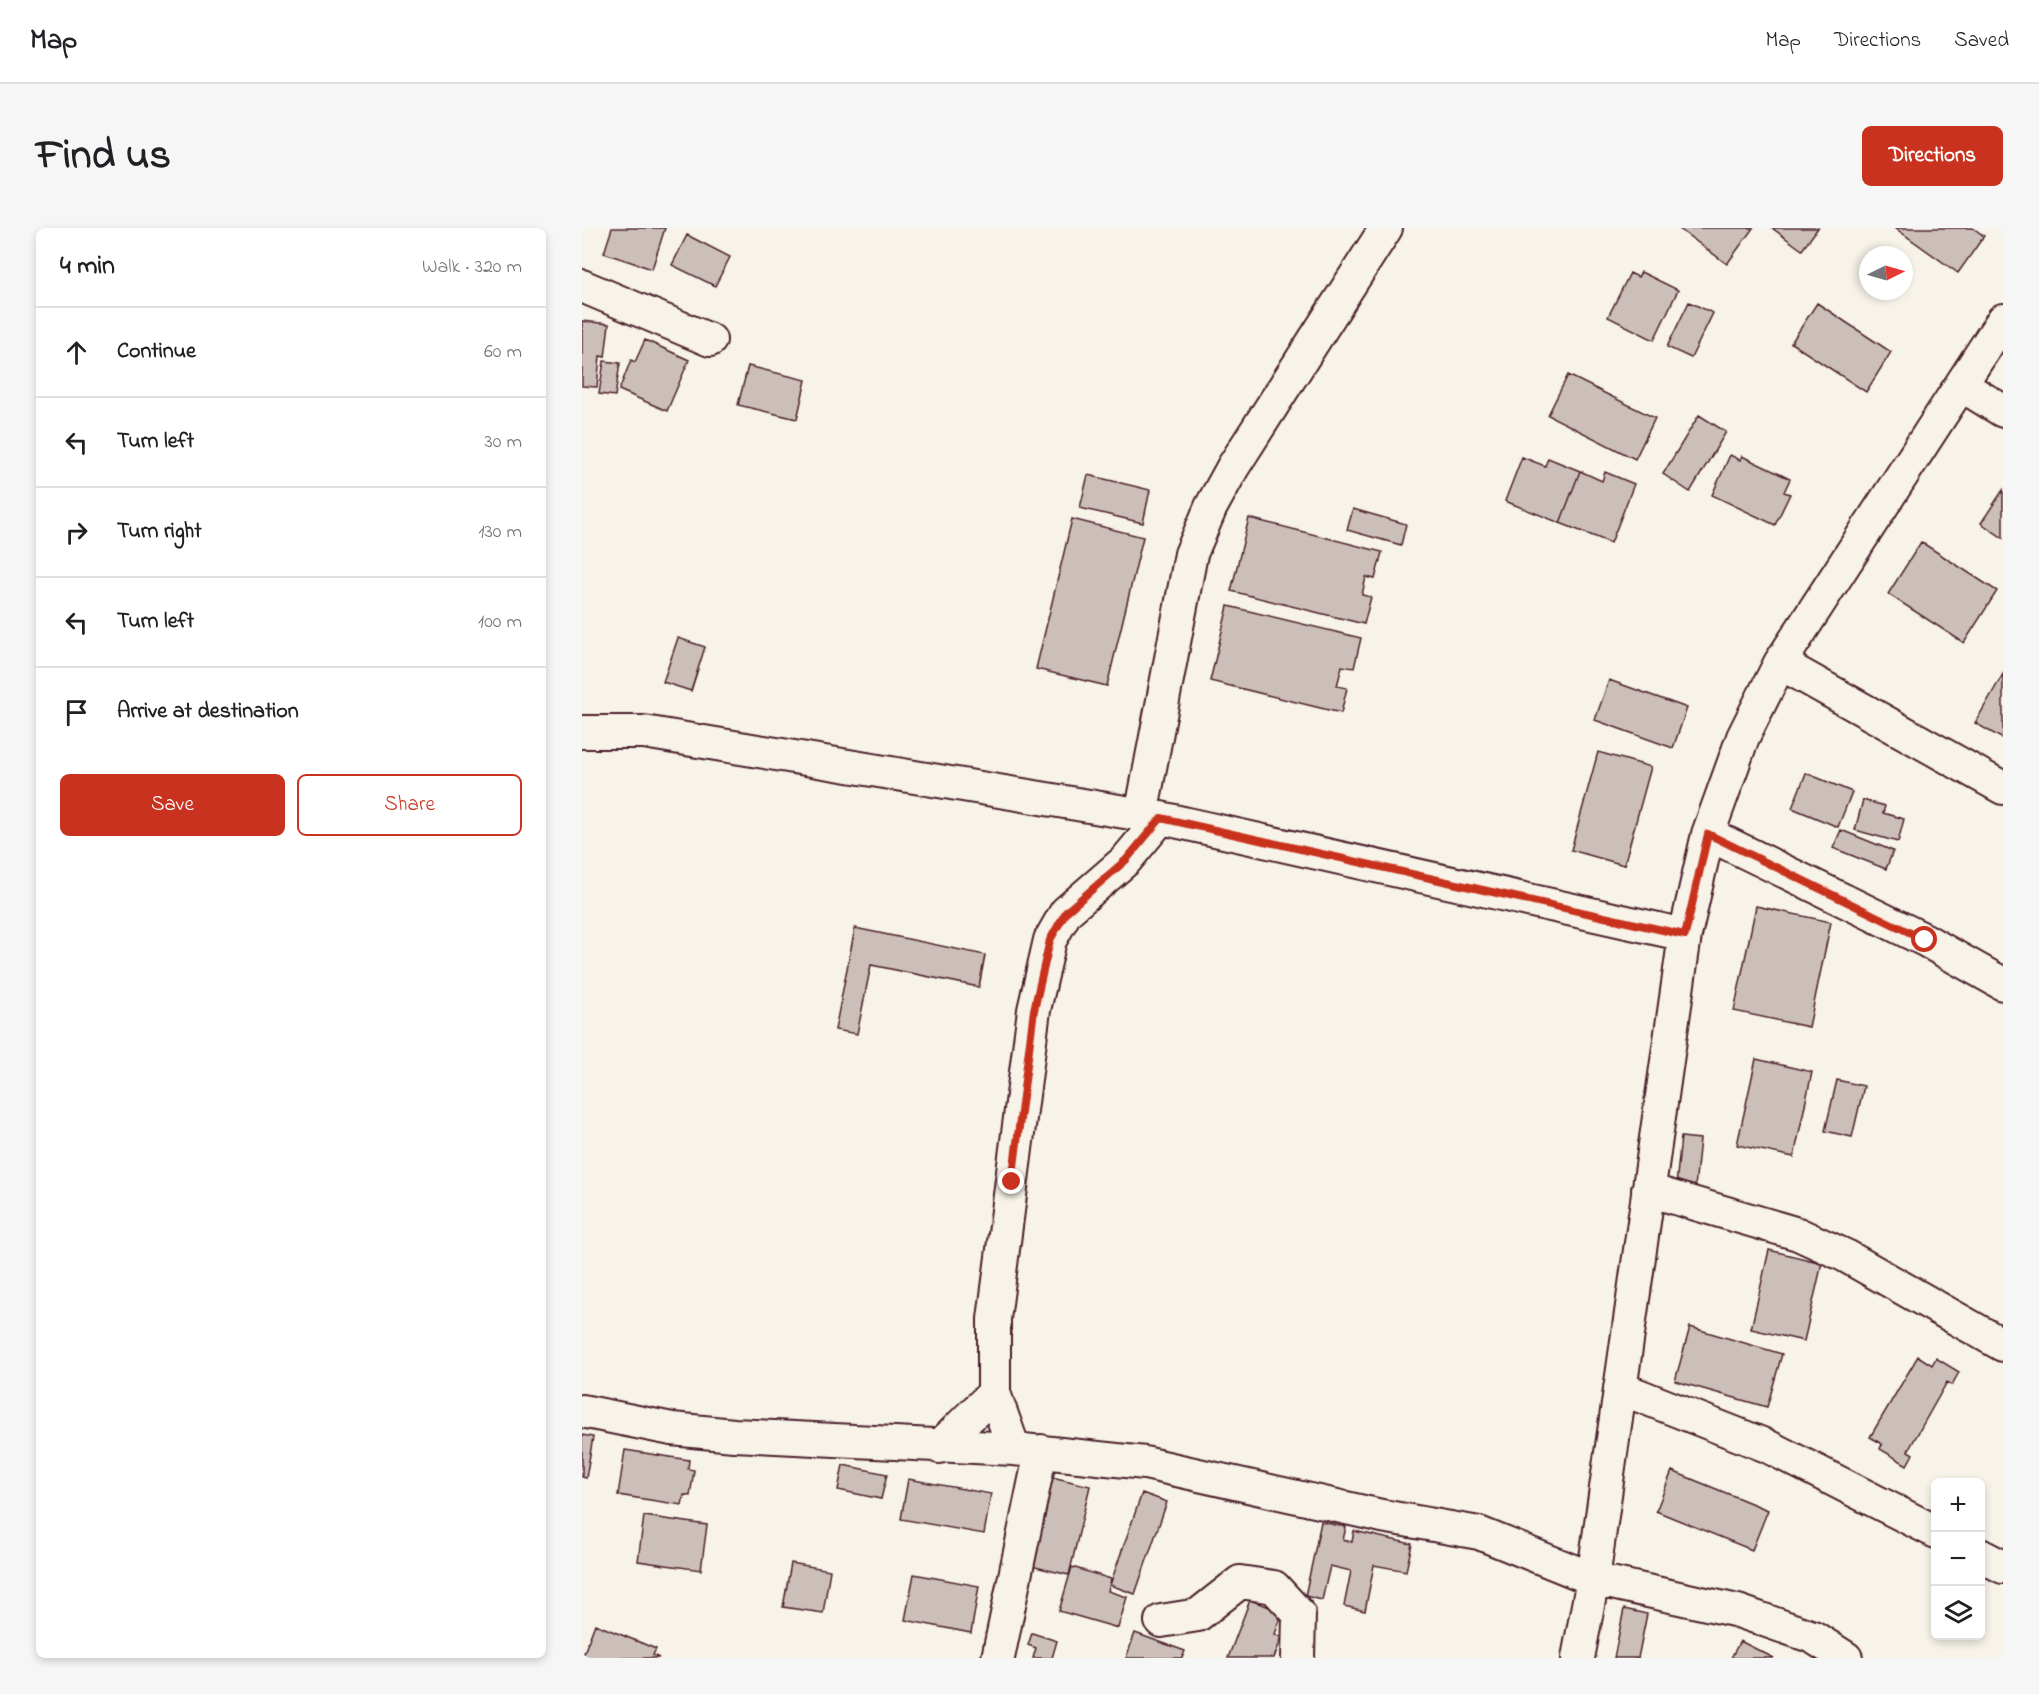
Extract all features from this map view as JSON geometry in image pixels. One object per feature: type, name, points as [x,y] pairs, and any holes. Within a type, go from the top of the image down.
[{"type":"street","points":[[998,1658],[1028,1450],[994,1393],[994,1319],[1034,1010],[1050,940],[1066,912],[1126,860],[1151,817],[1191,554],[1211,507],[1233,467],[1386,228]]},
{"type":"street","points":[[582,286],[710,340]]},
{"type":"street","points":[[1578,1658],[1593,1579],[1685,935],[1708,834],[1743,738],[1780,663],[2003,320]]},
{"type":"street","points":[[1961,386],[2003,411]]},
{"type":"street","points":[[1780,663],[2003,788]]},
{"type":"street","points":[[582,732],[644,732],[1151,817],[1685,935]]},
{"type":"street","points":[[1708,834],[1925,940],[2003,984]]},
{"type":"street","points":[[1648,1190],[1798,1234],[1846,1256],[2003,1345]]},
{"type":"street","points":[[1620,1388],[1767,1446],[1931,1530]]},
{"type":"street","points":[[939,1447],[994,1393]]},
{"type":"street","points":[[582,1411],[672,1429],[734,1435],[1028,1450],[1145,1463],[1382,1516],[1479,1533],[1593,1579],[1738,1611],[1813,1637],[1846,1658]]},
{"type":"street","points":[[1985,1558],[2003,1567]]},
{"type":"street","points":[[1161,1621],[1198,1615],[1240,1582],[1274,1587],[1299,1614],[1298,1658]]},
{"type":"building","points":[[612,228],[665,228],[652,269],[604,253]]},
{"type":"building","points":[[1678,228],[1753,228],[1727,264]]},
{"type":"building","points":[[1772,228],[1818,228],[1802,250]]},
{"type":"building","points":[[1895,228],[1973,228],[1984,236],[1958,273]]},
{"type":"building","points":[[687,235],[730,257],[715,286],[672,265]]},
{"type":"building","points":[[1641,272],[1678,290],[1654,340],[1608,317],[1630,273],[1638,277]]},
{"type":"building","points":[[1689,302],[1713,313],[1691,358],[1667,347]]},
{"type":"building","points":[[1817,303],[1891,352],[1866,392],[1791,343]]},
{"type":"building","points":[[582,321],[609,324],[605,357],[600,356],[597,387],[582,386]]},
{"type":"building","points":[[645,340],[689,360],[667,411],[619,390],[631,360],[635,362]]},
{"type":"building","points":[[604,361],[620,363],[615,396],[599,394]]},
{"type":"building","points":[[748,366],[806,380],[797,419],[738,405]]},
{"type":"building","points":[[1568,375],[1655,418],[1635,459],[1548,415]]},
{"type":"building","points":[[1699,415],[1726,432],[1690,492],[1663,474]]},
{"type":"building","points":[[1730,455],[1740,460],[1742,456],[1790,479],[1784,492],[1790,494],[1775,525],[1712,495]]},
{"type":"building","points":[[1522,457],[1545,466],[1548,458],[1580,471],[1560,523],[1505,501]]},
{"type":"building","points":[[1580,471],[1602,481],[1605,472],[1634,484],[1611,543],[1560,523]]},
{"type":"building","points":[[1088,475],[1150,490],[1143,523],[1080,508]]},
{"type":"building","points":[[2003,490],[2003,538],[1981,523]]},
{"type":"building","points":[[1353,509],[1406,524],[1401,545],[1347,530]]},
{"type":"building","points":[[1249,518],[1382,552],[1375,579],[1366,577],[1362,595],[1371,597],[1364,624],[1231,591]]},
{"type":"building","points":[[1072,519],[1143,537],[1107,686],[1036,669]]},
{"type":"building","points":[[1921,542],[1997,591],[1964,643],[1888,594]]},
{"type":"building","points":[[1228,606],[1361,638],[1354,668],[1342,666],[1337,686],[1347,688],[1341,713],[1210,681]]},
{"type":"building","points":[[678,638],[705,647],[691,691],[663,682]]},
{"type":"building","points":[[2003,674],[2003,739],[1975,723]]},
{"type":"building","points":[[1609,680],[1687,708],[1673,748],[1595,720]]},
{"type":"building","points":[[1598,752],[1651,767],[1624,865],[1571,850]]},
{"type":"building","points":[[1806,773],[1852,792],[1838,827],[1792,808]]},
{"type":"building","points":[[1863,800],[1885,806],[1883,813],[1904,819],[1898,842],[1855,830]]},
{"type":"building","points":[[1841,830],[1893,851],[1886,869],[1833,848]]},
{"type":"building","points":[[1756,906],[1831,922],[1809,1027],[1734,1011]]},
{"type":"building","points":[[855,928],[985,955],[979,987],[871,965],[857,1034],[835,1030]]},
{"type":"building","points":[[1756,1059],[1812,1072],[1794,1157],[1737,1145]]},
{"type":"building","points":[[1837,1080],[1864,1086],[1852,1137],[1825,1131]]},
{"type":"building","points":[[1681,1137],[1700,1139],[1695,1187],[1676,1185]]},
{"type":"building","points":[[1769,1250],[1822,1263],[1804,1341],[1751,1329]]},
{"type":"building","points":[[1690,1327],[1782,1354],[1767,1407],[1675,1381]]},
{"type":"building","points":[[1918,1356],[1932,1365],[1936,1358],[1959,1372],[1952,1385],[1947,1382],[1908,1451],[1913,1454],[1907,1465],[1880,1449],[1882,1444],[1870,1437]]},
{"type":"building","points":[[582,1435],[593,1437],[586,1478],[582,1477]]},
{"type":"building","points":[[625,1450],[689,1460],[688,1469],[694,1470],[690,1496],[684,1495],[682,1505],[618,1495]]},
{"type":"building","points":[[843,1465],[887,1474],[881,1499],[838,1490]]},
{"type":"building","points":[[1672,1471],[1768,1510],[1752,1550],[1656,1511]]},
{"type":"building","points":[[1052,1477],[1090,1486],[1069,1575],[1031,1566]]},
{"type":"building","points":[[908,1479],[991,1494],[984,1534],[901,1519]]},
{"type":"building","points":[[1142,1493],[1167,1502],[1135,1594],[1110,1585]]},
{"type":"building","points":[[644,1516],[707,1525],[701,1570],[638,1561]]},
{"type":"building","points":[[1321,1522],[1346,1527],[1343,1540],[1352,1542],[1354,1531],[1412,1544],[1406,1571],[1374,1565],[1365,1611],[1344,1606],[1351,1571],[1330,1566],[1322,1600],[1305,1596]]},
{"type":"building","points":[[791,1563],[830,1570],[823,1613],[783,1607]]},
{"type":"building","points":[[1072,1567],[1111,1579],[1108,1591],[1127,1597],[1118,1628],[1059,1611]]},
{"type":"building","points":[[914,1574],[979,1586],[971,1633],[905,1620]]},
{"type":"building","points":[[1250,1600],[1283,1612],[1275,1634],[1282,1637],[1274,1658],[1228,1658]]},
{"type":"building","points":[[1624,1609],[1647,1614],[1638,1658],[1614,1658]]},
{"type":"building","points":[[595,1624],[656,1649],[653,1655],[659,1658],[582,1658]]},
{"type":"building","points":[[1032,1633],[1057,1641],[1052,1658],[1033,1658],[1036,1648],[1028,1645]]},
{"type":"building","points":[[1135,1633],[1185,1651],[1182,1658],[1126,1658]]},
{"type":"building","points":[[1740,1641],[1774,1658],[1731,1658]]},
{"type":"route","points":[[1012,1182],[1034,1010],[1050,940],[1066,912],[1126,860],[1161,818],[1685,935],[1708,834],[1925,940]]}]
